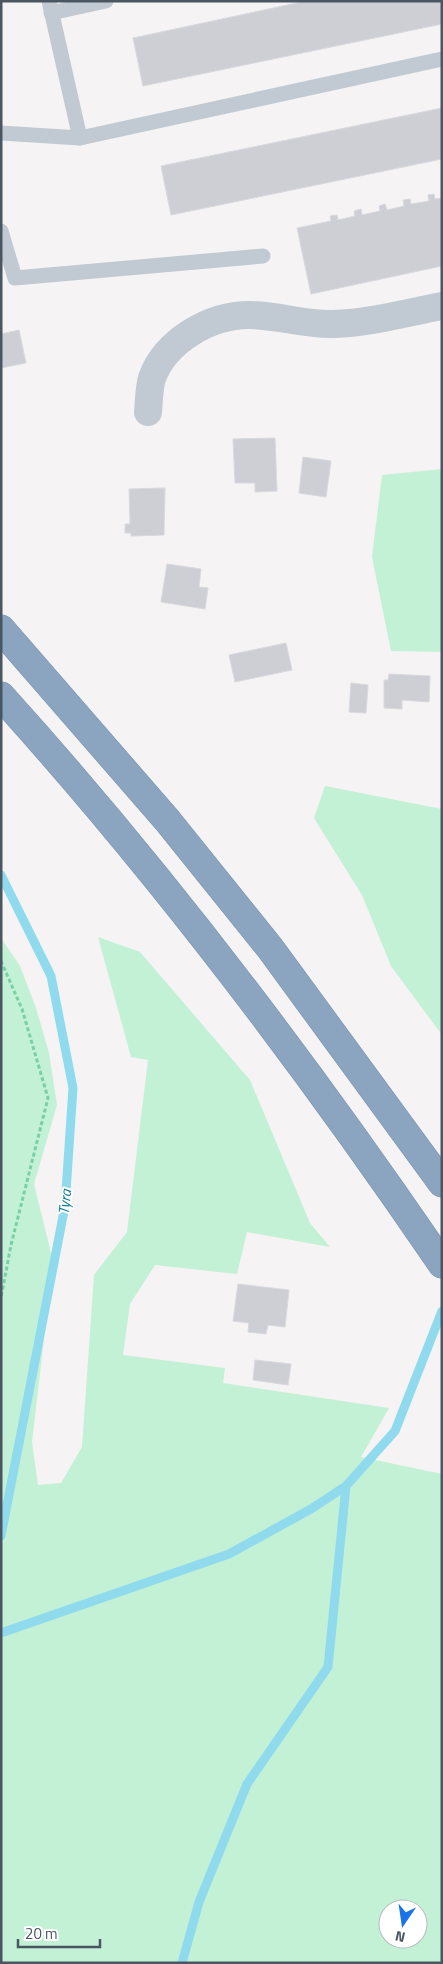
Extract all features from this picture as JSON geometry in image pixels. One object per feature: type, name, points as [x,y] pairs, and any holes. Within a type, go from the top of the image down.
[{"type":"highway","points":[[1,628],[100,740],[270,948],[436,1174]]},
{"type":"highway","points":[[1,696],[134,849],[235,977],[392,1191],[442,1264]]},
{"type":"street","points":[[148,412],[152,378],[159,364],[180,340],[211,322],[230,316],[250,315],[331,324],[367,320],[442,306]]},
{"type":"lane","points":[[80,138],[50,7],[106,1]]},
{"type":"lane","points":[[1,133],[80,138],[442,59]]},
{"type":"lane","points":[[1,231],[15,278],[262,256]]},
{"type":"path","points":[[1,961],[22,1008],[48,1098],[11,1245],[1,1298]]},
{"type":"green space","points":[[442,469],[442,652],[391,651],[372,557],[382,475]]},
{"type":"green space","points":[[325,786],[442,809],[442,1035],[391,966],[362,895],[314,818]]},
{"type":"green space","points":[[98,937],[140,952],[250,1080],[310,1223],[330,1247],[247,1232],[237,1274],[155,1265],[130,1304],[123,1355],[225,1368],[223,1383],[389,1408],[361,1457],[442,1474],[442,1963],[1,1963],[1,938],[20,966],[36,1008],[49,1053],[57,1105],[34,1184],[53,1261],[32,1442],[38,1485],[61,1483],[82,1447],[94,1275],[127,1232],[148,1060],[131,1057]]},
{"type":"building","points":[[306,1],[442,1],[442,24],[143,86],[133,38]]},
{"type":"building","points":[[442,108],[442,159],[171,215],[161,166]]},
{"type":"building","points":[[434,194],[435,199],[442,198],[442,266],[311,294],[297,228],[331,221],[330,216],[337,215],[338,220],[355,216],[354,211],[361,209],[362,215],[380,211],[379,206],[385,204],[387,210],[404,206],[403,200],[410,199],[411,204],[429,201],[428,195]]},
{"type":"building","points":[[19,330],[26,363],[1,368],[1,334]]},
{"type":"building","points":[[275,438],[277,491],[255,492],[255,483],[235,483],[233,439]]},
{"type":"building","points":[[303,457],[331,461],[326,497],[299,493]]},
{"type":"building","points":[[165,488],[164,535],[131,536],[131,533],[125,533],[125,524],[130,524],[129,489]]},
{"type":"building","points":[[167,564],[201,569],[199,587],[208,588],[205,609],[161,602]]},
{"type":"building","points":[[286,643],[292,670],[235,682],[229,655]]},
{"type":"building","points":[[389,674],[430,676],[429,702],[402,700],[402,709],[384,708],[384,680],[388,680]]},
{"type":"building","points":[[351,683],[368,685],[366,713],[349,712]]},
{"type":"building","points":[[238,1284],[289,1290],[285,1327],[268,1325],[266,1334],[248,1332],[249,1323],[233,1321]]},
{"type":"building","points":[[255,1360],[291,1364],[288,1385],[253,1380]]},
{"type":"waterway","name":"Tyra","points":[[1,875],[51,976],[73,1088],[65,1206],[1,1536]]},
{"type":"waterway","points":[[1,1633],[229,1554],[311,1509],[346,1486],[395,1431],[442,1311]]},
{"type":"waterway","points":[[182,1963],[199,1902],[247,1784],[328,1667],[346,1486]]}]
